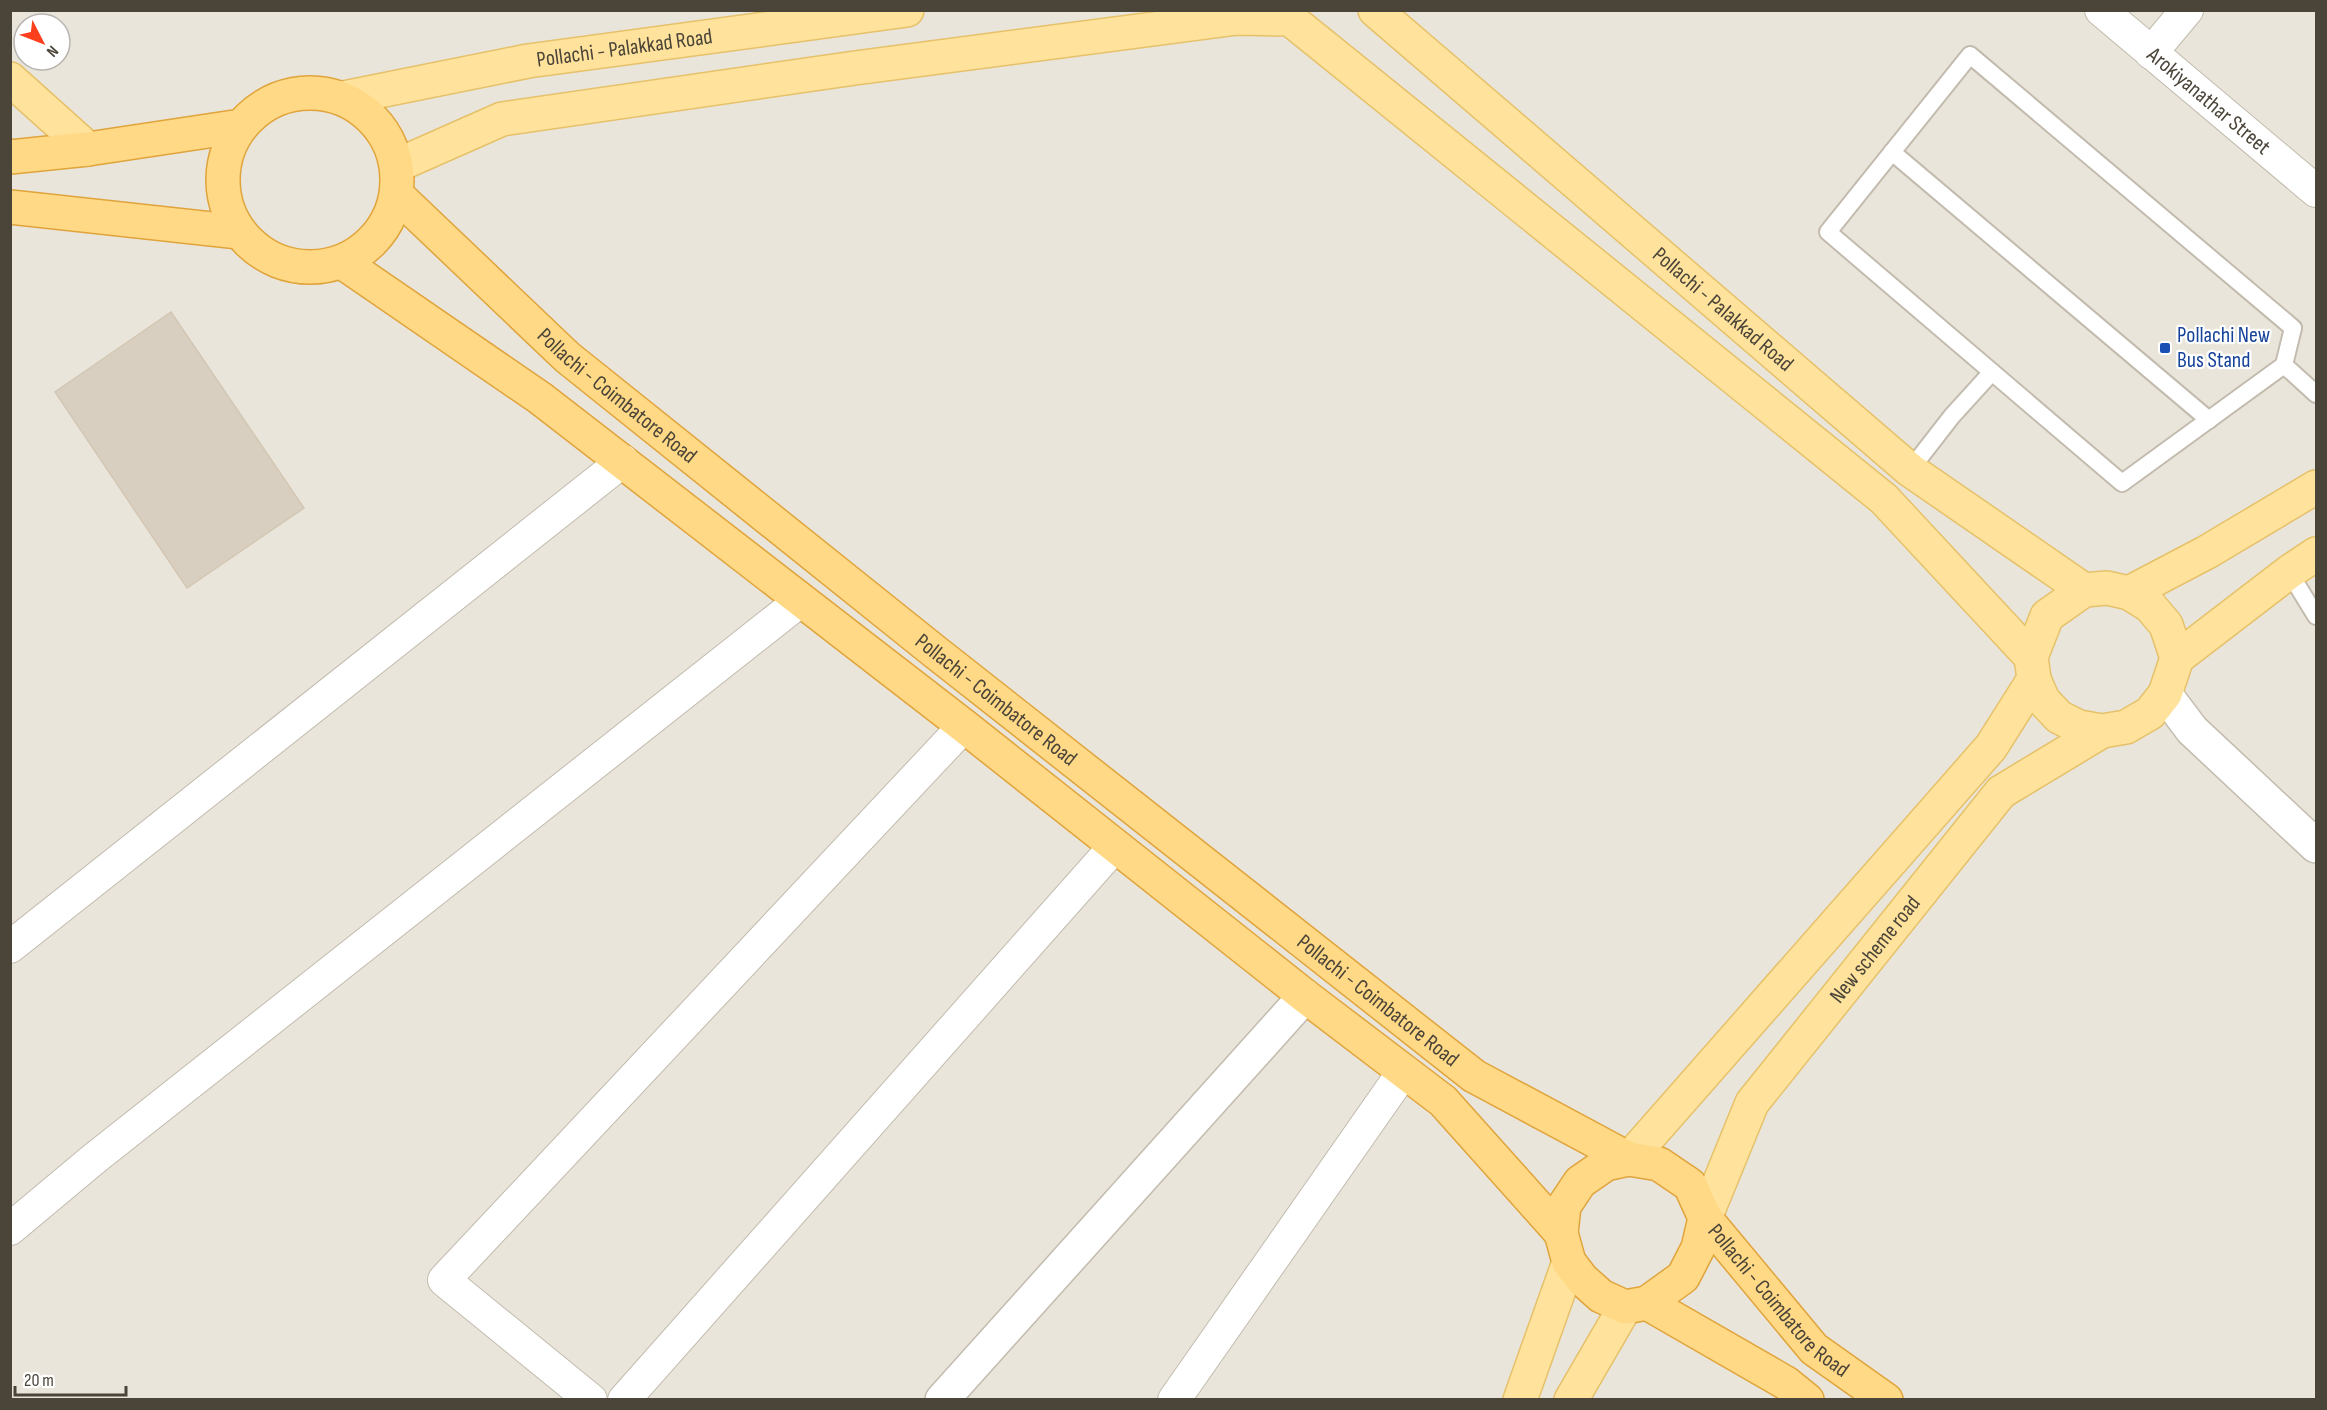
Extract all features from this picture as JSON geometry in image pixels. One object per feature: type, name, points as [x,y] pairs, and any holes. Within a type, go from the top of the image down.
[{"type":"highway","name":"Pollachi - Coimbatore Road","points":[[315,92],[344,98],[370,114],[388,137],[397,180],[387,223],[367,246],[342,262],[312,268],[284,264],[259,252],[239,232],[226,206],[222,179],[228,151],[241,126],[261,107],[287,95],[315,92]]},
{"type":"highway","points":[[10,157],[88,149],[241,126]]},
{"type":"highway","name":"Pollachi - Coimbatore Road","points":[[397,180],[567,357],[934,651],[1474,1076],[1629,1159],[1659,1164],[1690,1185],[1705,1218],[1814,1349],[1886,1400]]},
{"type":"highway","points":[[10,207],[239,232]]},
{"type":"highway","name":"Pollachi - Coimbatore Road","points":[[342,262],[540,398],[623,461],[1451,1108],[1565,1248],[1582,1279],[1600,1296],[1636,1305],[1786,1383],[1807,1400]]},
{"type":"highway","name":"Pollachi - Coimbatore Road","points":[[1565,1248],[1564,1206],[1580,1182],[1606,1164],[1629,1159]]},
{"type":"highway","name":"Pollachi - Coimbatore Road","points":[[1636,1305],[1683,1277],[1698,1248],[1705,1218]]},
{"type":"main road","name":"Pollachi - Palakkad Road","points":[[344,98],[528,61],[796,18],[907,10]]},
{"type":"main road","name":"Pollachi - Palakkad Road","points":[[1375,10],[1910,470],[2084,590]]},
{"type":"main road","points":[[397,180],[502,119],[855,68],[1237,18],[1293,15],[1884,499],[2032,668],[2043,700],[2059,717],[2079,727],[2102,731],[2126,727],[2157,703],[2177,658],[2289,572],[2316,555]]},
{"type":"main road","points":[[10,79],[88,149]]},
{"type":"main road","points":[[2129,593],[2207,552],[2316,487]]},
{"type":"main road","points":[[2032,668],[2047,616],[2084,590],[2107,588],[2129,593],[2150,606],[2166,625],[2177,658]]},
{"type":"main road","name":"New scheme road","points":[[1629,1159],[1990,747],[2032,668]]},
{"type":"main road","name":"New scheme road","points":[[1705,1218],[1752,1103],[2001,792],[2102,731]]},
{"type":"main road","points":[[1520,1400],[1565,1248]]},
{"type":"main road","points":[[1571,1400],[1636,1305]]},
{"type":"street","name":"Arokiyanathar Street","points":[[2101,10],[2316,190]]},
{"type":"street","points":[[2151,53],[2187,10]]},
{"type":"street","points":[[10,947],[623,461]]},
{"type":"street","points":[[10,1229],[95,1158],[800,601]]},
{"type":"street","points":[[2157,703],[2192,730],[2316,846]]},
{"type":"street","points":[[591,1400],[444,1280],[964,726]]},
{"type":"street","points":[[624,1400],[1114,846]]},
{"type":"street","points":[[942,1400],[1305,996]]},
{"type":"street","points":[[1174,1400],[1404,1071]]},
{"type":"lane","points":[[1970,55],[2293,328],[2284,365],[2122,483],[1828,232],[1892,152],[1970,55]]},
{"type":"lane","points":[[1892,152],[2209,420]]},
{"type":"lane","points":[[2284,365],[2316,394]]},
{"type":"lane","points":[[1910,470],[1952,416],[1992,372]]},
{"type":"lane","points":[[2289,572],[2316,616]]},
{"type":"shaded area","points":[[11,11],[2316,11],[2316,1399],[11,1399]]},
{"type":"building","points":[[171,312],[304,508],[187,588],[55,392]]},
{"type":"place","name":"Pollachi New Bus Stand","points":[[2165,348]]}]
